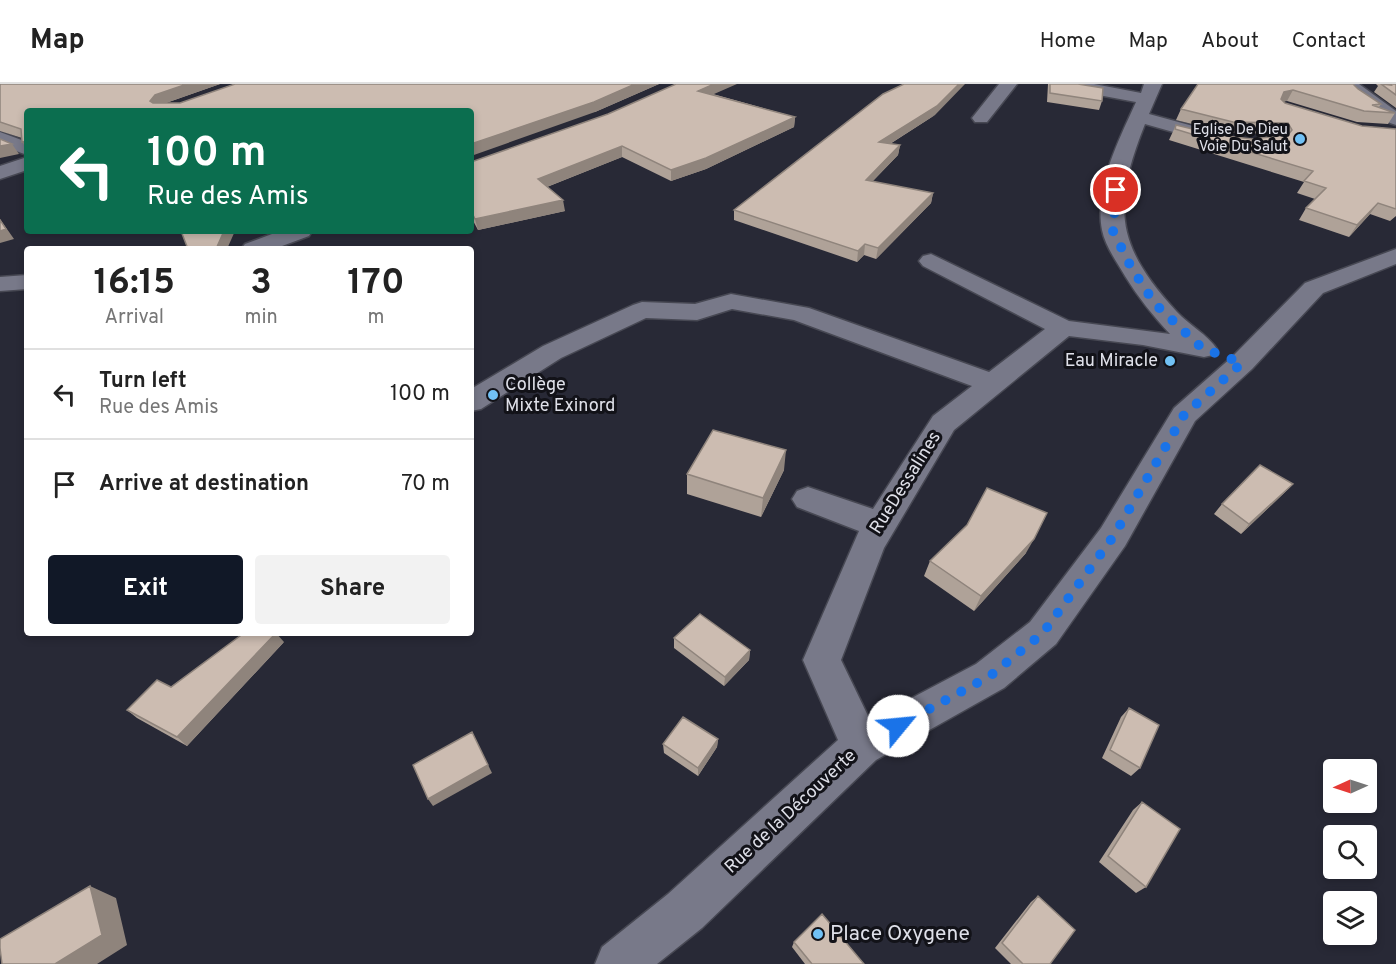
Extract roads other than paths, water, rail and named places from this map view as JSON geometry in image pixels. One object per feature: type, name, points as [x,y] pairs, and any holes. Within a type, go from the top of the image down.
[{"type":"street","points":[[981,118],[1008,84]]},
{"type":"street","points":[[1066,84],[1146,100],[1227,141],[1238,142]]},
{"type":"street","points":[[1349,84],[1359,94],[1396,119]]},
{"type":"street","points":[[1146,100],[1118,173],[1113,207],[1113,231],[1131,267],[1155,304],[1202,348]]},
{"type":"street","points":[[0,138],[24,148]]},
{"type":"street","points":[[0,173],[24,164]]},
{"type":"street","points":[[261,246],[293,234]]},
{"type":"street","name":"Rue de la Découverte","points":[[619,964],[685,911],[861,746],[990,676],[1043,633],[1113,537],[1184,415],[1242,363],[1314,288],[1396,256]]},
{"type":"street","points":[[931,261],[1064,328],[1143,337],[1202,348],[1242,363]]},
{"type":"street","points":[[0,284],[24,282]]},
{"type":"street","points":[[474,400],[552,352],[642,310],[697,312],[731,301],[801,313],[995,384]]},
{"type":"street","name":"RueDessalines","points":[[861,746],[822,660],[868,545],[943,423],[1064,328]]},
{"type":"street","points":[[808,499],[880,525]]},
{"type":"place","name":"Eglise De Dieu Voie Du Salut","points":[[1300,139]]},
{"type":"place","name":"Eau Miracle","points":[[1170,361]]},
{"type":"place","name":"Collège Mixte Exinord","points":[[493,395]]},
{"type":"place","name":"Place Oxygene","points":[[818,934]]}]
